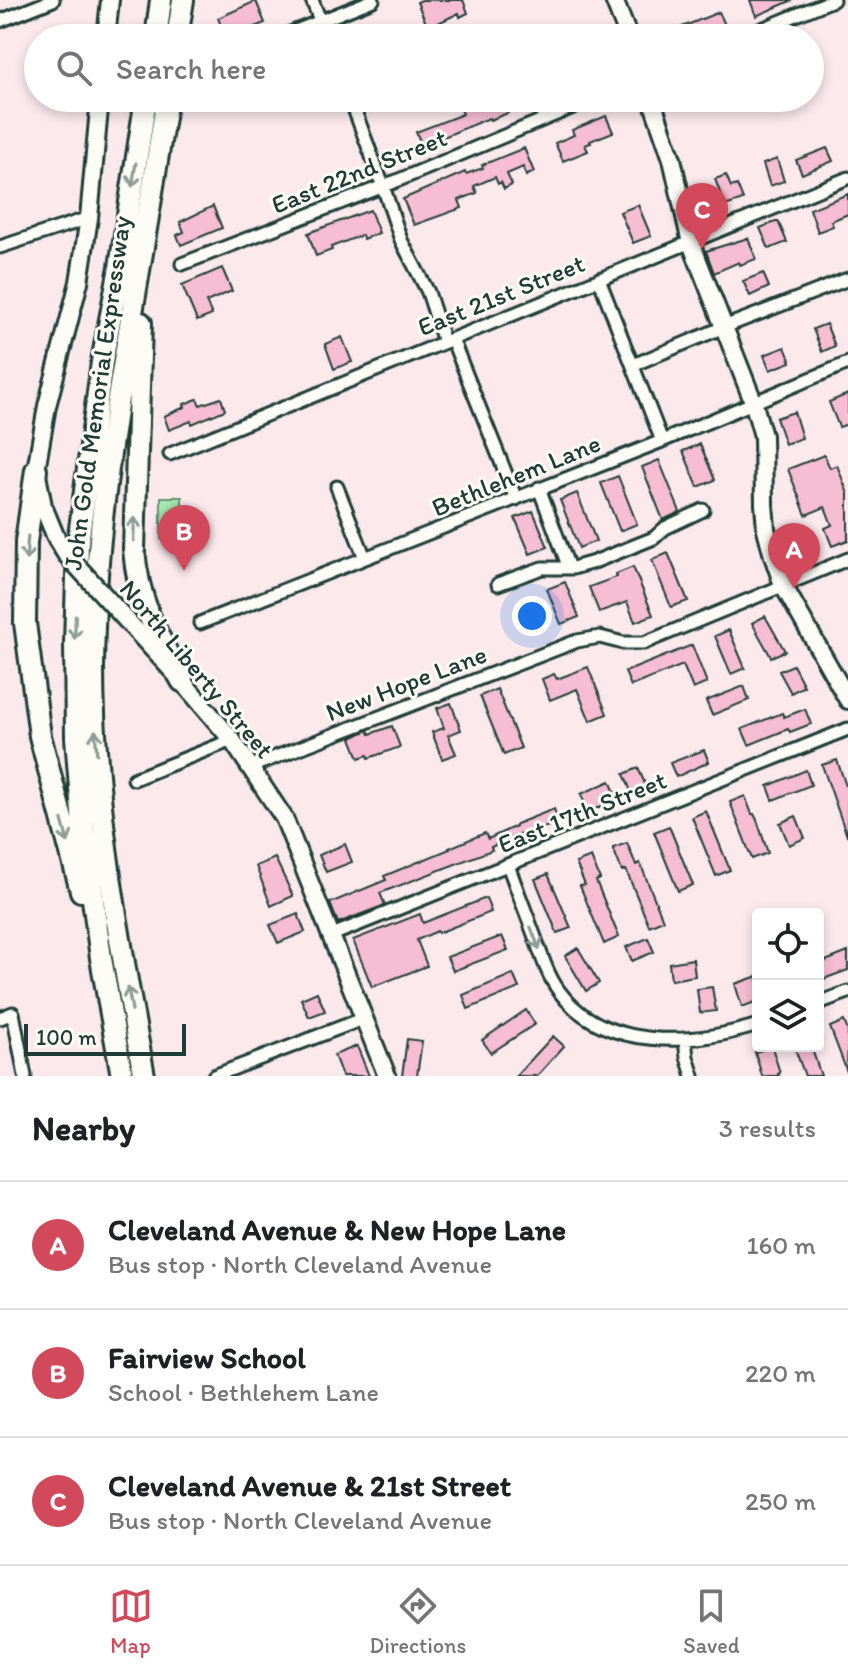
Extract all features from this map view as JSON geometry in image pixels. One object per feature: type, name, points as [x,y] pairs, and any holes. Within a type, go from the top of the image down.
[{"type":"highway","points":[[158,24],[161,0]]},
{"type":"highway","points":[[179,24],[183,0]]},
{"type":"highway","name":"John Gold Memorial Expressway","points":[[122,1076],[101,958],[83,826],[76,737],[75,644],[78,544],[102,362],[144,112]]},
{"type":"highway","name":"John Gold Memorial Expressway","points":[[144,1076],[114,911],[101,809],[93,667],[98,549],[117,398],[165,112]]},
{"type":"highway","points":[[144,241],[134,549],[136,574],[151,624],[182,681]]},
{"type":"highway","points":[[36,470],[26,542],[25,595],[38,721],[43,751],[101,958]]},
{"type":"main road","points":[[107,24],[110,0]]},
{"type":"main road","points":[[614,0],[623,24]]},
{"type":"main road","name":"North Liberty Street","points":[[99,112],[89,218],[79,282],[47,406],[36,470],[43,506],[66,554],[232,740],[284,818],[387,1076]]},
{"type":"main road","points":[[656,112],[672,159],[691,243],[753,401],[763,436],[766,529],[783,585],[848,700]]},
{"type":"street","points":[[0,21],[53,0]]},
{"type":"street","points":[[312,0],[321,24]]},
{"type":"street","points":[[313,24],[373,0]]},
{"type":"street","points":[[774,24],[833,0]]},
{"type":"street","points":[[355,112],[401,240],[428,292],[516,499]]},
{"type":"street","name":"East 22nd Street","points":[[182,264],[561,112]]},
{"type":"street","name":"East 21st Street","points":[[170,454],[848,178]]},
{"type":"street","points":[[0,247],[89,218]]},
{"type":"street","points":[[599,279],[662,441]]},
{"type":"street","points":[[633,365],[848,279]]},
{"type":"street","name":"Bethlehem Lane","points":[[200,623],[662,441],[848,363]]},
{"type":"street","points":[[337,487],[365,558]]},
{"type":"street","points":[[539,488],[569,568]]},
{"type":"street","points":[[498,584],[542,568],[569,568],[594,562],[654,538],[665,528],[703,510]]},
{"type":"street","name":"New Hope Lane","points":[[250,767],[577,641],[600,637],[623,643],[644,643],[848,559]]},
{"type":"street","name":"East 17th Street","points":[[332,935],[848,729]]},
{"type":"street","points":[[134,779],[232,740]]},
{"type":"street","points":[[508,865],[557,989],[575,1009],[598,1025],[621,1033],[685,1040],[752,1026]]},
{"type":"street","points":[[824,1001],[848,992]]},
{"type":"street","points":[[0,1018],[13,1013],[25,1076]]},
{"type":"street","points":[[214,1076],[365,1018]]},
{"type":"street","points":[[685,1040],[693,1076]]},
{"type":"green space","points":[[161,497],[182,497],[182,539],[161,539]]},
{"type":"building","points":[[463,0],[468,13],[460,17],[459,13],[436,24],[426,24],[417,2]]},
{"type":"building","points":[[750,0],[793,0],[756,16]]},
{"type":"building","points":[[256,1],[265,23],[220,24],[218,18]]},
{"type":"building","points":[[719,12],[725,24],[689,24]]},
{"type":"building","points":[[508,113],[422,146],[416,132],[463,114]]},
{"type":"building","points":[[606,116],[613,132],[590,141],[585,145],[588,151],[563,161],[555,143],[574,135],[572,130]]},
{"type":"building","points":[[524,148],[534,172],[526,176],[523,167],[507,174],[512,185],[504,189],[495,177],[474,186],[477,193],[459,200],[462,208],[414,225],[403,199],[465,172],[483,168],[482,165]]},
{"type":"building","points":[[827,148],[833,161],[802,174],[796,160]]},
{"type":"building","points":[[777,159],[784,181],[770,186],[763,164]]},
{"type":"building","points":[[726,175],[731,187],[737,185],[743,200],[725,206],[715,179]]},
{"type":"building","points":[[848,194],[848,214],[831,221],[833,226],[818,232],[810,209]]},
{"type":"building","points":[[638,205],[651,236],[633,243],[620,212]]},
{"type":"building","points":[[213,206],[222,228],[181,245],[177,235],[184,232],[180,222]]},
{"type":"building","points":[[370,210],[379,233],[363,239],[362,235],[316,256],[308,233]]},
{"type":"building","points":[[778,221],[787,242],[769,249],[760,228]]},
{"type":"building","points":[[748,238],[756,259],[740,265],[739,262],[714,273],[706,251]]},
{"type":"building","points":[[222,268],[232,291],[206,302],[212,315],[197,321],[182,285]]},
{"type":"building","points":[[763,273],[769,287],[750,296],[743,281]]},
{"type":"building","points":[[826,324],[835,346],[822,352],[813,329]]},
{"type":"building","points":[[342,337],[352,362],[334,369],[325,344]]},
{"type":"building","points":[[785,347],[791,362],[770,370],[764,355]]},
{"type":"building","points":[[848,394],[848,424],[839,427],[829,402]]},
{"type":"building","points":[[221,398],[225,410],[169,430],[164,416],[197,399],[200,405]]},
{"type":"building","points":[[794,412],[802,438],[785,444],[776,418]]},
{"type":"building","points":[[700,444],[715,480],[698,487],[683,451]]},
{"type":"building","points":[[824,455],[830,468],[837,465],[848,494],[848,540],[832,546],[825,528],[832,525],[825,507],[806,515],[788,469]]},
{"type":"building","points":[[659,460],[680,512],[663,520],[642,467]]},
{"type":"building","points":[[618,476],[637,524],[620,531],[601,483]]},
{"type":"building","points":[[577,493],[596,541],[579,548],[560,500]]},
{"type":"building","points":[[533,511],[548,547],[530,554],[515,518]]},
{"type":"building","points":[[668,553],[688,601],[671,607],[652,560]]},
{"type":"building","points":[[633,567],[653,615],[635,622],[627,602],[599,612],[589,587],[617,577],[616,574]]},
{"type":"building","points":[[565,582],[579,617],[561,624],[547,589]]},
{"type":"building","points":[[765,616],[785,651],[771,657],[752,623]]},
{"type":"building","points":[[729,630],[745,668],[731,674],[715,636]]},
{"type":"building","points":[[692,645],[707,683],[693,689],[683,665],[631,686],[625,672]]},
{"type":"building","points":[[793,665],[804,686],[791,693],[779,671]]},
{"type":"building","points":[[588,667],[607,714],[590,721],[577,689],[550,700],[542,679],[554,674],[557,679]]},
{"type":"building","points":[[744,686],[749,700],[712,715],[706,701]]},
{"type":"building","points":[[497,689],[521,748],[504,755],[480,696]]},
{"type":"building","points":[[451,703],[461,730],[448,735],[456,754],[442,759],[432,732],[444,728],[437,708]]},
{"type":"building","points":[[805,709],[811,724],[790,732],[788,729],[749,745],[742,729],[782,713],[784,717]]},
{"type":"building","points":[[392,726],[400,747],[369,758],[368,755],[359,758],[351,738],[368,730],[370,734]]},
{"type":"building","points":[[704,750],[709,762],[676,777],[670,763]]},
{"type":"building","points":[[837,760],[848,792],[847,836],[822,765]]},
{"type":"building","points":[[638,768],[647,788],[632,794],[624,774]]},
{"type":"building","points":[[806,770],[811,785],[773,800],[768,786]]},
{"type":"building","points":[[610,781],[618,799],[588,812],[581,794]]},
{"type":"building","points":[[745,796],[768,853],[752,859],[730,802]]},
{"type":"building","points":[[554,809],[559,822],[520,837],[519,834],[491,847],[492,850],[380,893],[385,905],[338,923],[330,903],[386,880],[384,876],[449,848],[485,833],[488,839]]},
{"type":"building","points":[[706,811],[730,870],[716,876],[692,817]]},
{"type":"building","points":[[796,816],[805,838],[789,845],[780,823]]},
{"type":"building","points":[[669,826],[693,885],[678,891],[654,832]]},
{"type":"building","points":[[627,843],[636,865],[640,863],[663,920],[649,926],[626,870],[622,871],[613,848]]},
{"type":"building","points":[[345,844],[352,862],[326,872],[319,855]]},
{"type":"building","points":[[591,857],[600,879],[596,881],[619,937],[604,944],[580,886],[585,885],[576,863]]},
{"type":"building","points":[[275,858],[293,896],[271,906],[256,866]]},
{"type":"building","points":[[548,874],[571,928],[557,933],[535,879]]},
{"type":"building","points":[[486,898],[491,912],[417,940],[427,966],[372,987],[353,940],[420,914],[423,923]]},
{"type":"building","points":[[298,914],[305,932],[278,943],[270,925]]},
{"type":"building","points":[[502,936],[508,950],[453,971],[447,957]]},
{"type":"building","points":[[648,938],[654,952],[632,961],[626,947]]},
{"type":"building","points":[[578,948],[599,983],[586,991],[565,956]]},
{"type":"building","points":[[848,952],[848,970],[824,979],[824,962]]},
{"type":"building","points":[[693,959],[695,976],[671,980],[669,963]]},
{"type":"building","points":[[513,974],[519,988],[468,1009],[463,995]]},
{"type":"building","points":[[752,978],[752,1003],[742,1007],[735,984]]},
{"type":"building","points":[[712,987],[716,1011],[700,1013],[697,989]]},
{"type":"building","points":[[317,992],[325,1011],[309,1017],[301,999]]},
{"type":"building","points":[[526,1010],[535,1024],[491,1053],[482,1040]]},
{"type":"building","points":[[844,1021],[848,1031],[847,1072],[830,1027]]},
{"type":"building","points":[[553,1036],[564,1046],[537,1076],[516,1076]]},
{"type":"building","points":[[407,1039],[422,1041],[417,1076],[402,1076]]},
{"type":"building","points":[[357,1046],[369,1076],[342,1076],[334,1055]]},
{"type":"building","points":[[755,1052],[774,1052],[779,1076],[762,1076]]},
{"type":"building","points":[[796,1052],[813,1052],[821,1076],[805,1076]]},
{"type":"place","name":"Cleveland Avenue & 21st Street","points":[[702,249]]},
{"type":"place","name":"Fairview School","points":[[184,571]]},
{"type":"place","name":"Cleveland Avenue & New Hope Lane","points":[[794,589]]}]
